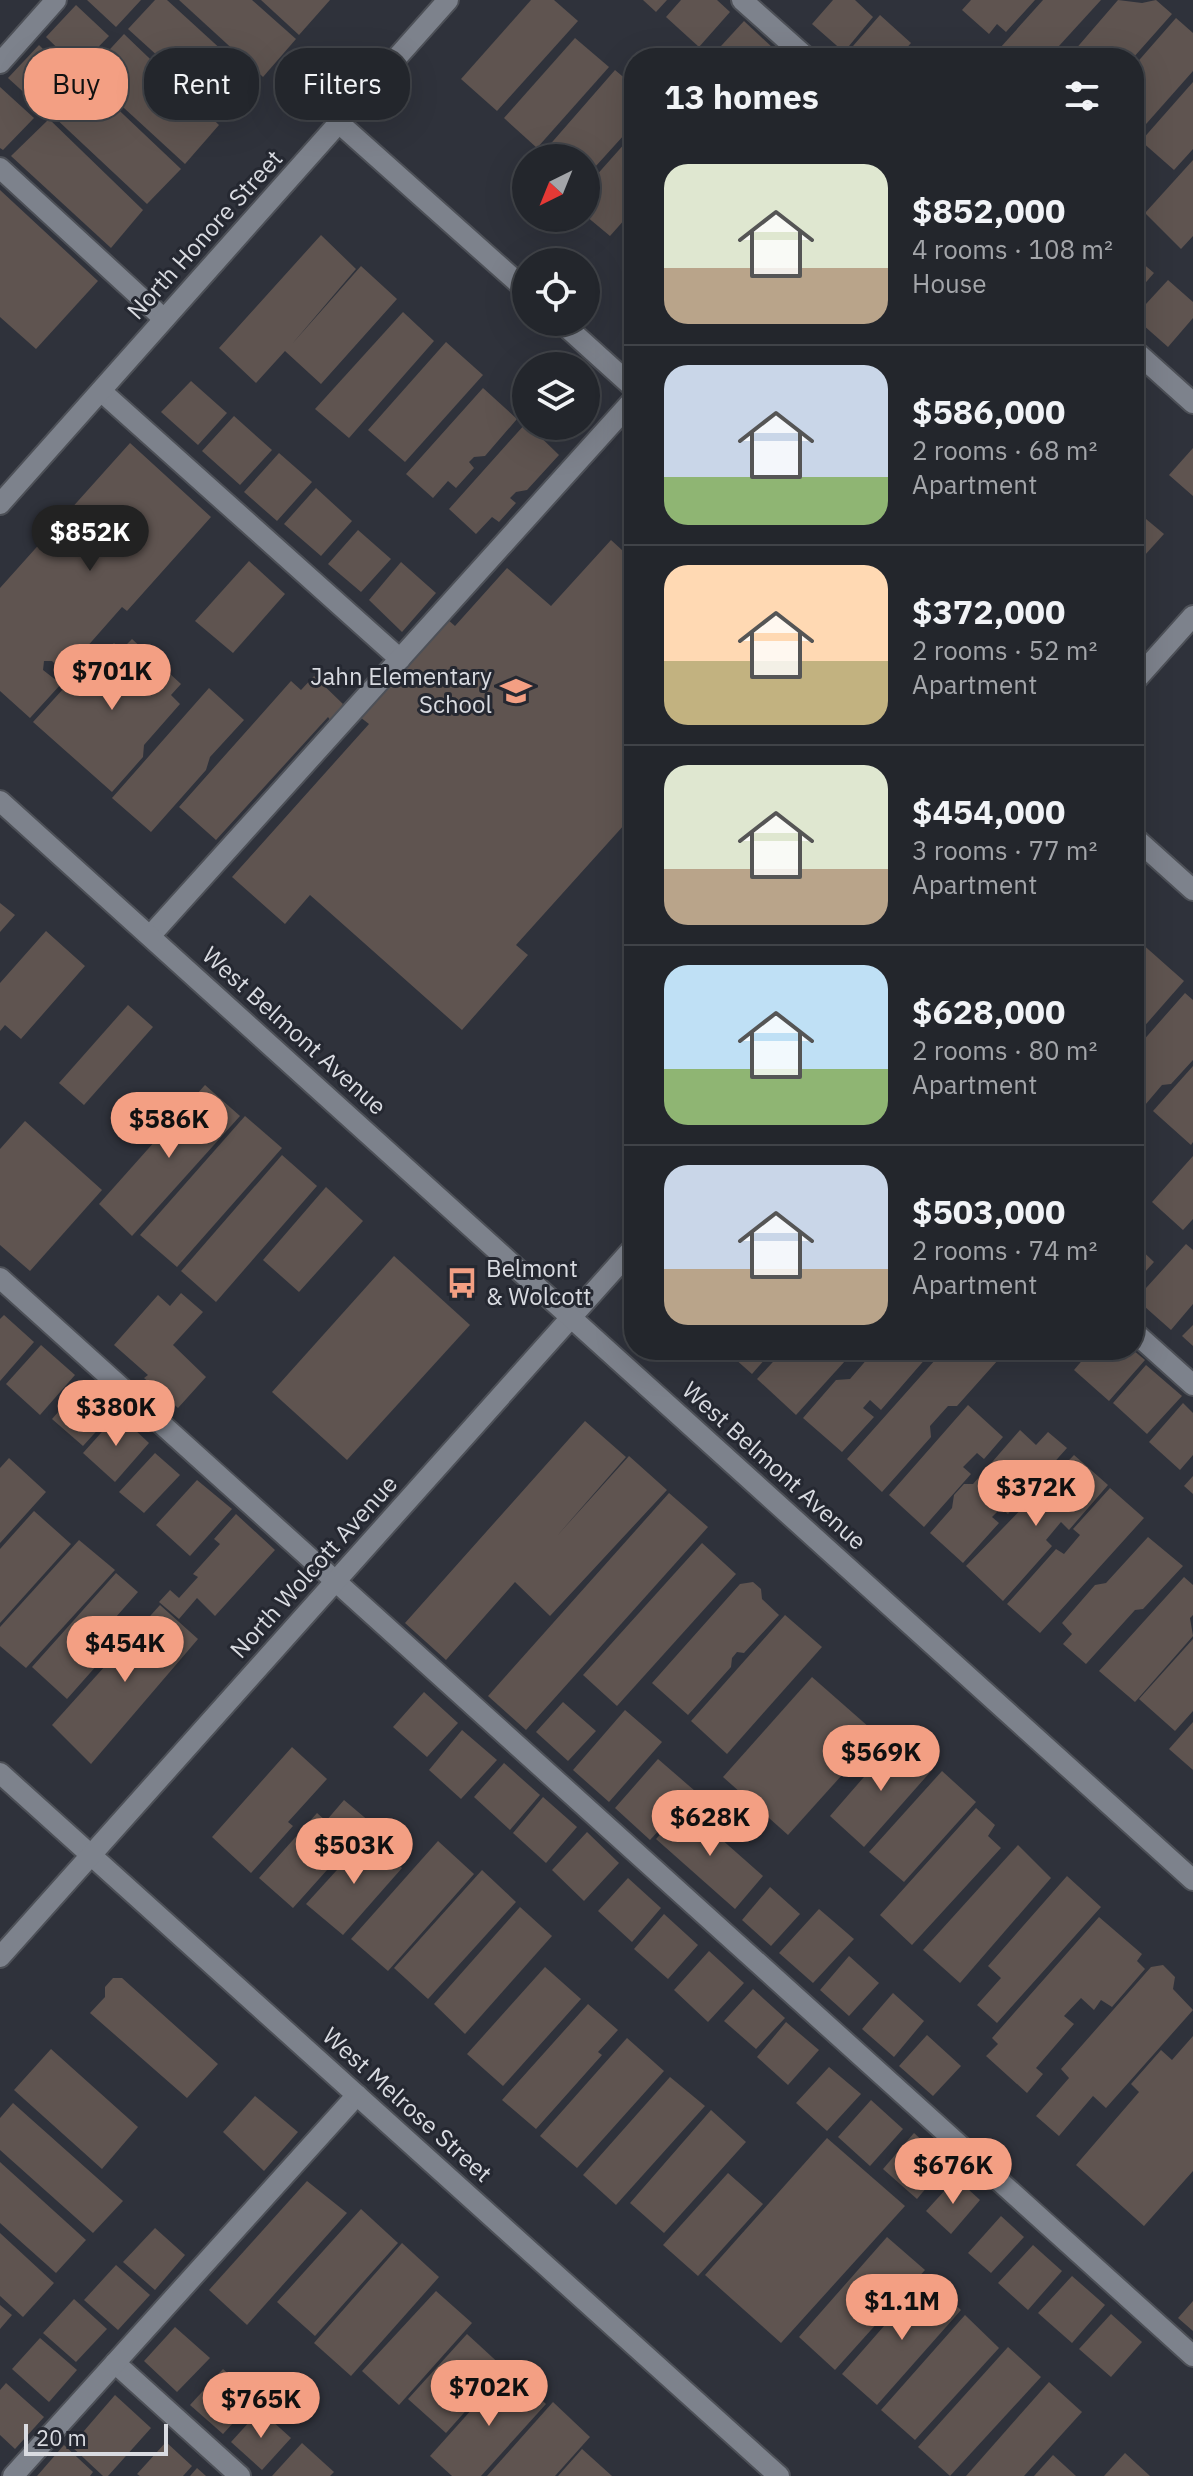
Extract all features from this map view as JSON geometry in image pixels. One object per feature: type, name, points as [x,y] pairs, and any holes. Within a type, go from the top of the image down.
[{"type":"street","points":[[0,63],[56,0]]},
{"type":"street","name":"North Honore Street","points":[[0,504],[448,0]]},
{"type":"street","points":[[742,0],[796,48]]},
{"type":"street","points":[[339,123],[512,277]]},
{"type":"street","points":[[0,168],[164,319]]},
{"type":"street","points":[[576,336],[624,379]]},
{"type":"street","points":[[1144,359],[1193,403]]},
{"type":"street","points":[[101,391],[400,659]]},
{"type":"street","points":[[150,936],[624,410]]},
{"type":"street","points":[[1144,671],[1193,616]]},
{"type":"street","name":"West Belmont Avenue","points":[[0,801],[1193,1880]]},
{"type":"street","points":[[1144,846],[1193,890]]},
{"type":"street","name":"North Wolcott Avenue","points":[[0,1957],[624,1258]]},
{"type":"street","points":[[0,1278],[1193,2356]]},
{"type":"street","points":[[1144,1341],[1193,1385]]},
{"type":"street","name":"West Melrose Street","points":[[0,1773],[779,2476]]},
{"type":"street","points":[[13,2476],[357,2095]]},
{"type":"street","points":[[115,2363],[240,2476]]},
{"type":"building","points":[[87,0],[141,0],[116,27]]},
{"type":"building","points":[[155,0],[167,0],[220,48],[149,48],[128,29]]},
{"type":"building","points":[[179,0],[252,0],[296,39],[288,48],[275,48],[275,63],[263,77],[259,73],[259,48],[231,48]]},
{"type":"building","points":[[261,0],[330,0],[299,35]]},
{"type":"building","points":[[531,0],[554,0],[578,21],[497,111],[461,79]]},
{"type":"building","points":[[643,0],[667,0],[656,12]]},
{"type":"building","points":[[681,0],[717,0],[730,12],[699,47],[666,17]]},
{"type":"building","points":[[833,0],[855,0],[873,17],[847,48],[839,48],[812,24]]},
{"type":"building","points":[[971,0],[1035,0],[1006,32],[997,24],[989,34],[962,10]]},
{"type":"building","points":[[1043,0],[1101,0],[1057,48],[1000,48]]},
{"type":"building","points":[[1118,0],[1142,3],[1156,0],[1172,14],[1142,48],[1077,48]]},
{"type":"building","points":[[76,5],[109,36],[97,48],[57,48],[46,37]]},
{"type":"building","points":[[880,15],[911,43],[907,48],[851,48]]},
{"type":"building","points":[[1176,18],[1193,33],[1193,71],[1144,126],[1144,55]]},
{"type":"building","points":[[744,21],[773,48],[719,48]]},
{"type":"building","points":[[124,34],[144,53],[144,120],[214,120],[219,125],[185,164],[128,112],[128,48],[111,48]]},
{"type":"building","points":[[575,38],[609,67],[541,144],[533,144],[504,118]]},
{"type":"building","points":[[24,61],[24,93],[8,78]]},
{"type":"building","points":[[615,70],[624,78],[624,135],[600,162],[600,144],[550,144]]},
{"type":"building","points":[[1193,82],[1193,149],[1174,170],[1144,144],[1144,138]]},
{"type":"building","points":[[0,87],[24,109],[24,120],[32,120],[3,150],[0,148]]},
{"type":"building","points":[[128,119],[181,169],[147,204],[57,120]]},
{"type":"building","points":[[50,120],[143,210],[111,248],[11,156]]},
{"type":"building","points":[[624,144],[624,220],[610,236],[600,228],[600,171]]},
{"type":"building","points":[[1193,160],[1193,236],[1181,249],[1145,213]]},
{"type":"building","points":[[0,190],[98,281],[36,349],[0,317]]},
{"type":"building","points":[[321,235],[356,269],[292,344],[361,266],[397,299],[321,384],[285,351],[256,383],[219,348]]},
{"type":"building","points":[[1144,264],[1154,273],[1144,284]]},
{"type":"building","points":[[1168,280],[1193,302],[1193,318],[1168,347],[1144,326],[1144,306]]},
{"type":"building","points":[[403,312],[434,341],[349,438],[315,409]]},
{"type":"building","points":[[446,342],[483,375],[405,462],[368,430]]},
{"type":"building","points":[[191,381],[227,413],[198,445],[161,412]]},
{"type":"building","points":[[483,388],[512,414],[512,425],[485,456],[474,457],[469,462],[474,468],[456,488],[448,481],[433,498],[406,474]]},
{"type":"building","points":[[234,416],[272,450],[240,485],[202,451]]},
{"type":"building","points":[[512,439],[544,440],[559,455],[527,490],[516,492],[510,498],[516,503],[499,522],[492,517],[476,534],[449,509]]},
{"type":"building","points":[[130,443],[211,517],[127,611],[122,607],[85,649],[86,660],[68,677],[52,661],[44,661],[43,670],[61,684],[30,718],[0,691],[0,588]]},
{"type":"building","points":[[1193,448],[1193,496],[1169,475]]},
{"type":"building","points":[[279,453],[312,482],[277,521],[244,492]]},
{"type":"building","points":[[316,488],[352,521],[321,556],[284,524]]},
{"type":"building","points":[[1144,517],[1164,534],[1144,556]]},
{"type":"building","points":[[358,530],[391,559],[361,592],[328,564]]},
{"type":"building","points":[[611,540],[624,552],[624,825],[516,945],[528,955],[462,1030],[310,895],[285,924],[232,877],[369,724],[360,717],[447,619],[455,626],[507,568],[551,606]]},
{"type":"building","points":[[249,561],[285,594],[233,653],[195,621]]},
{"type":"building","points":[[401,562],[436,593],[402,632],[369,600]]},
{"type":"building","points":[[132,639],[181,684],[171,695],[180,704],[144,745],[143,757],[112,792],[33,722],[64,688],[77,683],[114,643],[121,650]]},
{"type":"building","points":[[314,676],[343,704],[331,721],[328,717],[216,840],[179,807],[291,681],[301,690]]},
{"type":"building","points":[[209,688],[244,720],[210,757],[206,770],[151,832],[112,798]]},
{"type":"building","points":[[0,903],[15,915],[0,932]]},
{"type":"building","points":[[46,931],[85,966],[21,1039],[5,1025],[0,1031],[0,983]]},
{"type":"building","points":[[1144,946],[1184,981],[1144,1027]]},
{"type":"building","points":[[1185,993],[1193,1000],[1193,1060],[1171,1084],[1162,1085],[1144,1106],[1144,1040]]},
{"type":"building","points":[[128,1005],[153,1027],[84,1105],[59,1083]]},
{"type":"building","points":[[1193,1066],[1193,1142],[1191,1145],[1153,1111]]},
{"type":"building","points":[[205,1085],[240,1116],[132,1236],[99,1204]]},
{"type":"building","points":[[245,1116],[282,1148],[177,1267],[140,1235]]},
{"type":"building","points":[[25,1121],[102,1190],[30,1271],[0,1245],[0,1149]]},
{"type":"building","points":[[282,1155],[317,1186],[216,1302],[181,1271]]},
{"type":"building","points":[[1193,1156],[1193,1219],[1183,1230],[1152,1202]]},
{"type":"building","points":[[326,1187],[363,1221],[299,1292],[263,1260]]},
{"type":"building","points":[[1186,1244],[1193,1250],[1193,1304],[1171,1330],[1144,1306],[1144,1290]]},
{"type":"building","points":[[1144,1252],[1154,1262],[1144,1273]]},
{"type":"building","points":[[394,1256],[470,1325],[347,1460],[272,1392]]},
{"type":"building","points":[[181,1293],[203,1312],[173,1345],[206,1377],[178,1408],[144,1378],[148,1375],[114,1345],[158,1295],[170,1306]]},
{"type":"building","points":[[4,1315],[34,1342],[0,1381],[0,1319]]},
{"type":"building","points":[[1193,1325],[1193,1346],[1182,1336]]},
{"type":"building","points":[[41,1345],[75,1375],[40,1415],[6,1384]]},
{"type":"building","points":[[736,1360],[764,1360],[752,1374]]},
{"type":"building","points":[[775,1360],[846,1360],[796,1415],[757,1379]]},
{"type":"building","points":[[866,1360],[924,1360],[881,1410],[870,1400],[863,1408],[874,1417],[842,1452],[803,1418],[836,1380],[850,1379]]},
{"type":"building","points":[[935,1360],[998,1360],[957,1406],[948,1406],[930,1426],[931,1437],[882,1492],[847,1459]]},
{"type":"building","points":[[1082,1360],[1145,1360],[1109,1401],[1074,1370]]},
{"type":"building","points":[[1146,1365],[1182,1396],[1147,1434],[1113,1403]]},
{"type":"building","points":[[82,1385],[113,1413],[83,1446],[52,1419]]},
{"type":"building","points":[[1183,1403],[1193,1413],[1193,1455],[1180,1470],[1149,1442]]},
{"type":"building","points":[[968,1405],[1003,1437],[984,1459],[977,1453],[963,1467],[971,1474],[924,1527],[889,1495]]},
{"type":"building","points":[[118,1414],[149,1443],[115,1482],[83,1453]]},
{"type":"building","points":[[585,1421],[626,1457],[556,1537],[629,1456],[667,1490],[550,1616],[515,1582],[446,1660],[405,1623]]},
{"type":"building","points":[[1020,1430],[1036,1445],[1048,1432],[1067,1448],[1008,1514],[1001,1508],[992,1517],[999,1523],[963,1563],[930,1533],[952,1508],[954,1495],[964,1484],[973,1484]]},
{"type":"building","points":[[155,1453],[180,1475],[144,1513],[119,1492]]},
{"type":"building","points":[[1074,1455],[1108,1485],[1069,1530],[1061,1522],[1046,1540],[1052,1546],[1003,1601],[966,1566]]},
{"type":"building","points":[[9,1458],[46,1492],[0,1543],[0,1468]]},
{"type":"building","points":[[1193,1476],[1193,1494],[1184,1486]]},
{"type":"building","points":[[197,1480],[232,1509],[190,1556],[156,1525]]},
{"type":"building","points":[[1110,1488],[1144,1518],[1040,1633],[1007,1604],[1056,1549],[1064,1554],[1080,1535],[1073,1529]]},
{"type":"building","points":[[669,1493],[708,1527],[526,1730],[488,1696]]},
{"type":"building","points":[[34,1511],[71,1544],[0,1623],[0,1549]]},
{"type":"building","points":[[236,1514],[275,1550],[215,1616],[197,1598],[179,1619],[159,1602],[170,1590],[179,1598],[198,1577],[193,1574],[220,1544],[214,1539]]},
{"type":"building","points":[[1148,1537],[1183,1566],[1143,1609],[1135,1610],[1086,1664],[1063,1644],[1072,1634],[1062,1623],[1095,1585],[1106,1583]]},
{"type":"building","points":[[79,1540],[115,1570],[26,1668],[0,1646],[0,1627]]},
{"type":"building","points":[[702,1543],[736,1574],[617,1706],[583,1675]]},
{"type":"building","points":[[116,1573],[138,1592],[116,1617],[129,1629],[67,1699],[32,1667]]},
{"type":"building","points":[[1184,1577],[1193,1585],[1193,1615],[1190,1618],[1193,1636],[1135,1702],[1099,1671]]},
{"type":"building","points":[[753,1582],[761,1589],[762,1599],[779,1615],[744,1653],[737,1652],[732,1658],[731,1667],[688,1715],[652,1683],[740,1584]]},
{"type":"building","points":[[160,1605],[198,1639],[91,1764],[52,1725]]},
{"type":"building","points":[[785,1615],[822,1647],[727,1754],[691,1721]]},
{"type":"building","points":[[1193,1639],[1193,1711],[1175,1731],[1139,1699]]},
{"type":"building","points":[[812,1677],[878,1735],[788,1835],[723,1777]]},
{"type":"building","points":[[424,1692],[458,1723],[427,1757],[393,1727]]},
{"type":"building","points":[[563,1702],[596,1731],[568,1761],[536,1732]]},
{"type":"building","points":[[625,1710],[662,1742],[609,1802],[573,1770]]},
{"type":"building","points":[[1193,1722],[1193,1770],[1169,1749]]},
{"type":"building","points":[[462,1730],[497,1760],[461,1799],[429,1770]]},
{"type":"building","points":[[897,1739],[932,1770],[864,1847],[830,1816]]},
{"type":"building","points":[[292,1747],[327,1779],[288,1822],[293,1826],[251,1873],[212,1837]]},
{"type":"building","points":[[658,1759],[695,1791],[650,1840],[615,1808]]},
{"type":"building","points":[[504,1763],[540,1795],[510,1830],[474,1797]]},
{"type":"building","points":[[942,1771],[976,1802],[904,1882],[869,1852]]},
{"type":"building","points":[[543,1797],[577,1827],[546,1863],[513,1833]]},
{"type":"building","points":[[344,1800],[370,1822],[293,1908],[259,1878],[317,1813],[326,1821]]},
{"type":"building","points":[[685,1807],[763,1876],[735,1909],[656,1839]]},
{"type":"building","points":[[976,1808],[995,1825],[988,1836],[1001,1848],[912,1945],[880,1915]]},
{"type":"building","points":[[587,1832],[619,1863],[584,1901],[552,1870]]},
{"type":"building","points":[[367,1837],[402,1868],[343,1935],[306,1904]]},
{"type":"building","points":[[438,1841],[474,1874],[388,1971],[351,1939]]},
{"type":"building","points":[[1018,1845],[1051,1878],[960,1983],[923,1950]]},
{"type":"building","points":[[482,1870],[516,1902],[428,1999],[394,1968]]},
{"type":"building","points":[[1067,1876],[1101,1907],[997,2023],[977,2005],[1001,1978],[988,1966]]},
{"type":"building","points":[[628,1878],[661,1908],[632,1942],[598,1911]]},
{"type":"building","points":[[770,1887],[800,1914],[771,1946],[742,1920]]},
{"type":"building","points":[[520,1907],[552,1936],[465,2034],[434,2004]]},
{"type":"building","points":[[819,1909],[854,1939],[813,1983],[779,1953]]},
{"type":"building","points":[[664,1914],[698,1945],[668,1979],[634,1949]]},
{"type":"building","points":[[1099,1917],[1142,1954],[1137,1961],[1145,1969],[1112,2007],[1101,2000],[1094,2010],[1081,1998],[1064,2016],[1074,2024],[1036,2068],[1043,2074],[1027,2093],[986,2056],[998,2044],[992,2038]]},
{"type":"building","points":[[709,1951],[744,1983],[708,2022],[674,1990]]},
{"type":"building","points":[[849,1956],[879,1983],[849,2016],[820,1990]]},
{"type":"building","points":[[1163,1965],[1175,1977],[1173,1989],[1193,2010],[1106,2108],[1093,2096],[1059,2136],[1036,2116],[1069,2078],[1061,2069],[1151,1967]]},
{"type":"building","points":[[545,1967],[581,1999],[503,2086],[467,2054]]},
{"type":"building","points":[[113,1978],[122,1978],[218,2064],[187,2098],[90,2013],[105,1997],[105,1987]]},
{"type":"building","points":[[753,1989],[785,2018],[756,2049],[724,2021]]},
{"type":"building","points":[[893,1993],[924,2021],[894,2057],[862,2029]]},
{"type":"building","points":[[588,2004],[618,2030],[598,2052],[602,2055],[536,2129],[502,2100]]},
{"type":"building","points":[[786,2022],[819,2050],[788,2085],[757,2057]]},
{"type":"building","points":[[927,2035],[961,2066],[933,2096],[899,2066]]},
{"type":"building","points":[[1193,2036],[1193,2171],[1144,2226],[1076,2165],[1139,2092],[1131,2084],[1161,2050],[1172,2060]]},
{"type":"building","points":[[627,2038],[664,2071],[577,2168],[540,2136]]},
{"type":"building","points":[[51,2049],[138,2127],[102,2169],[14,2090]]},
{"type":"building","points":[[829,2067],[861,2094],[827,2131],[796,2103]]},
{"type":"building","points":[[670,2077],[705,2106],[616,2205],[583,2175]]},
{"type":"building","points":[[255,2096],[298,2132],[264,2171],[223,2132]]},
{"type":"building","points":[[871,2100],[903,2129],[870,2166],[838,2137]]},
{"type":"building","points":[[13,2103],[123,2201],[93,2233],[0,2150],[0,2118]]},
{"type":"building","points":[[711,2110],[746,2142],[664,2233],[630,2203]]},
{"type":"building","points":[[914,2133],[947,2163],[917,2199],[883,2169]]},
{"type":"building","points":[[827,2138],[905,2206],[781,2343],[705,2275]]},
{"type":"building","points":[[0,2162],[86,2240],[56,2273],[0,2223]]},
{"type":"building","points":[[728,2173],[763,2204],[698,2276],[663,2245]]},
{"type":"building","points":[[956,2178],[980,2200],[951,2234],[926,2211]]},
{"type":"building","points":[[307,2181],[347,2213],[247,2325],[209,2290]]},
{"type":"building","points":[[361,2209],[398,2243],[315,2336],[277,2302]]},
{"type":"building","points":[[1001,2216],[1024,2237],[991,2273],[968,2253]]},
{"type":"building","points":[[155,2228],[185,2255],[155,2290],[123,2262]]},
{"type":"building","points":[[0,2233],[54,2283],[23,2317],[0,2296]]},
{"type":"building","points":[[887,2237],[925,2270],[835,2370],[799,2337]]},
{"type":"building","points":[[402,2243],[439,2277],[351,2376],[314,2343]]},
{"type":"building","points":[[1033,2245],[1062,2271],[1028,2310],[998,2283]]},
{"type":"building","points":[[116,2265],[150,2295],[118,2330],[84,2300]]},
{"type":"building","points":[[1072,2276],[1105,2305],[1072,2343],[1038,2313]]},
{"type":"building","points":[[926,2278],[961,2310],[877,2405],[842,2374]]},
{"type":"building","points":[[436,2291],[472,2323],[399,2405],[362,2371]]},
{"type":"building","points":[[74,2299],[107,2329],[76,2362],[43,2333]]},
{"type":"building","points":[[1193,2301],[1193,2331],[1178,2318]]},
{"type":"building","points":[[0,2305],[12,2315],[0,2329]]},
{"type":"building","points":[[1111,2314],[1142,2342],[1111,2377],[1079,2349]]},
{"type":"building","points":[[965,2315],[999,2348],[915,2440],[881,2410]]},
{"type":"building","points":[[175,2327],[210,2358],[177,2392],[144,2361]]},
{"type":"building","points":[[467,2334],[504,2368],[446,2433],[408,2399]]},
{"type":"building","points":[[40,2338],[77,2370],[49,2402],[12,2369]]},
{"type":"building","points":[[1008,2347],[1041,2377],[950,2476],[918,2447]]},
{"type":"building","points":[[223,2369],[256,2398],[223,2434],[190,2405]]},
{"type":"building","points":[[508,2369],[546,2404],[481,2476],[452,2476],[430,2456]]},
{"type":"building","points":[[1049,2382],[1082,2412],[1024,2476],[966,2476]]},
{"type":"building","points":[[6,2383],[44,2417],[15,2449],[0,2435],[0,2390]]},
{"type":"building","points":[[115,2395],[151,2428],[108,2476],[103,2476],[71,2446]]},
{"type":"building","points":[[553,2402],[590,2437],[555,2476],[487,2476]]},
{"type":"building","points":[[260,2410],[291,2438],[262,2470],[231,2442]]},
{"type":"building","points":[[166,2442],[192,2466],[183,2476],[137,2474]]},
{"type":"building","points":[[302,2443],[334,2472],[330,2476],[272,2476]]},
{"type":"building","points":[[64,2445],[93,2472],[90,2476],[37,2476]]},
{"type":"building","points":[[582,2449],[612,2476],[558,2476]]},
{"type":"building","points":[[1125,2453],[1150,2476],[1104,2476]]},
{"type":"building","points":[[1053,2455],[1076,2476],[1034,2476]]},
{"type":"building","points":[[197,2468],[206,2476],[190,2476]]},
{"type":"place","name":"Jahn Elementary School","points":[[516,691]]},
{"type":"place","name":"Belmont & Wolcott","points":[[462,1283]]}]
